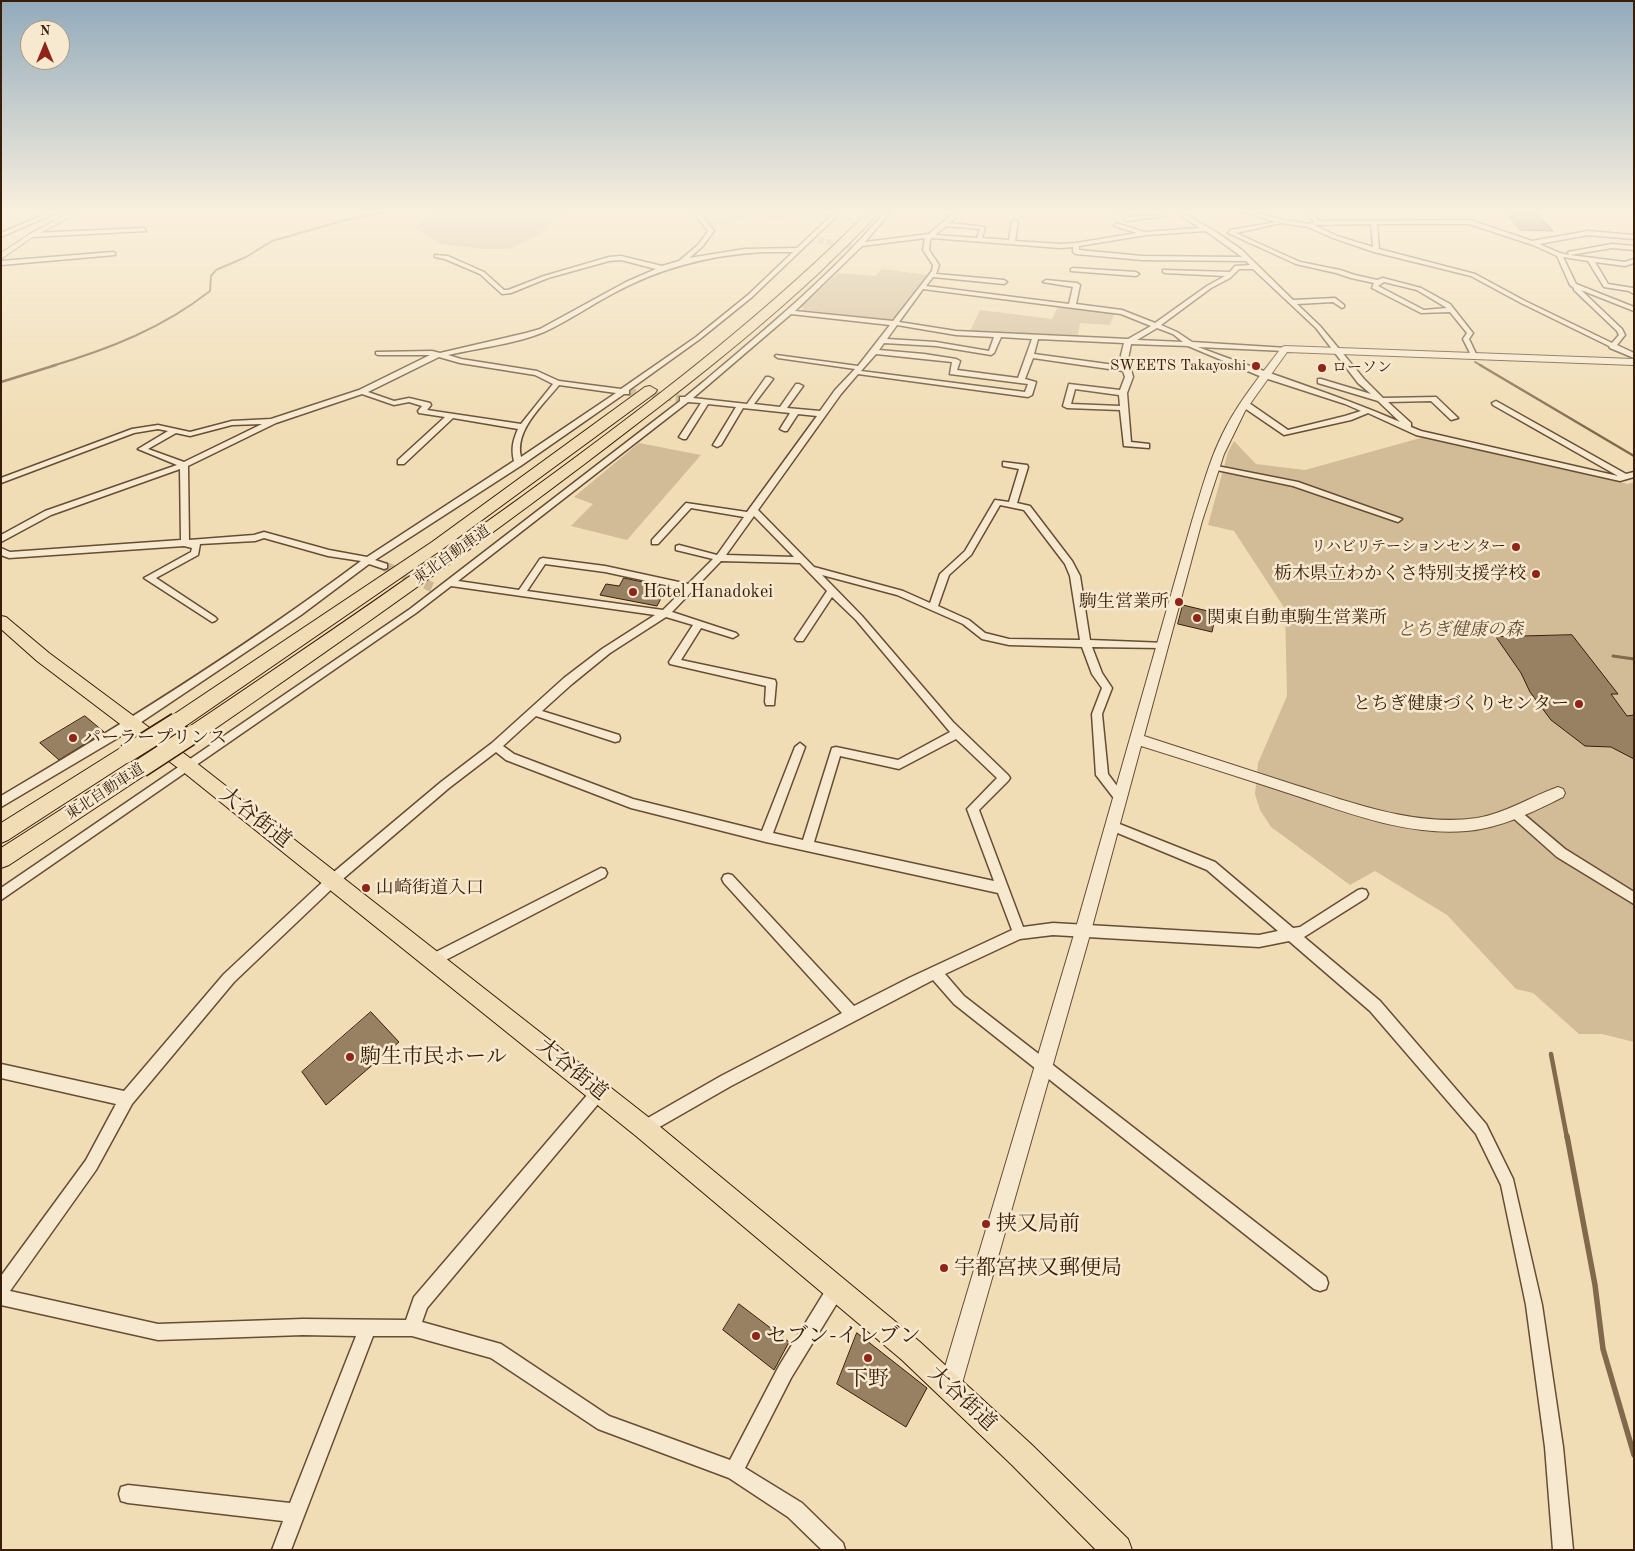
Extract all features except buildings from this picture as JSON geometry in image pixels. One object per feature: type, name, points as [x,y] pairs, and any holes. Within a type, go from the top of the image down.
[{"type":"highway","name":"東北自動車道","points":[[1,859],[133,761],[177,722],[363,597],[592,434],[734,323],[780,284]]},
{"type":"highway","name":"東北自動車道","points":[[1,834],[133,761],[193,734],[459,550],[616,434],[753,324],[797,284]]},
{"type":"main road","name":"大谷街道","points":[[5,628],[188,766],[644,1128],[905,1346],[1022,1455],[1117,1550]]},
{"type":"street","points":[[494,284],[502,292],[509,292],[529,284]]},
{"type":"street","points":[[1,539],[48,513],[184,465],[273,420],[362,392],[439,355],[528,335],[542,330],[630,284]]},
{"type":"street","points":[[1,802],[131,723],[298,613],[369,560],[625,392],[698,338],[762,284]]},
{"type":"street","points":[[1,895],[413,611],[436,589],[450,583],[683,399],[790,312],[818,284]]},
{"type":"street","points":[[1,1290],[91,1166],[127,1099],[229,978],[333,880],[445,785],[496,746],[568,681],[606,651],[665,613],[719,558],[838,392],[874,352],[923,284]]},
{"type":"street","points":[[1064,284],[1077,286],[1072,306]]},
{"type":"street","points":[[1146,446],[1127,444],[1123,393],[1129,377],[1125,368],[1124,352],[1128,342],[1156,325],[1213,284]]},
{"type":"street","points":[[1274,284],[1318,327],[1362,381],[1415,432]]},
{"type":"street","points":[[1376,284],[1374,287],[1423,312],[1453,310]]},
{"type":"street","points":[[1401,284],[1419,289],[1453,310],[1470,334],[1466,340],[1474,356]]},
{"type":"street","points":[[1491,284],[1612,347],[1634,356]]},
{"type":"street","points":[[1605,284],[1631,289],[1634,292]]},
{"type":"street","points":[[1573,285],[1620,330],[1622,335],[1612,347]]},
{"type":"street","points":[[1573,285],[1634,309]]},
{"type":"street","points":[[921,287],[1122,312],[1175,333],[1191,345],[1265,375],[1348,402],[1415,432],[1620,479],[1634,474]]},
{"type":"street","points":[[1292,302],[1336,300],[1342,306]]},
{"type":"street","points":[[790,312],[892,327],[947,332],[1191,345],[1634,362]]},
{"type":"street","points":[[882,341],[936,344],[991,353],[998,334]]},
{"type":"street","points":[[1021,380],[1036,336]]},
{"type":"street","points":[[950,1387],[1083,931],[1197,520],[1229,431],[1265,375],[1285,349]]},
{"type":"street","points":[[378,353],[422,352],[460,361],[537,373],[557,383],[625,392]]},
{"type":"street","points":[[778,356],[1028,396],[1032,382],[954,372],[956,361],[874,352]]},
{"type":"street","points":[[1030,356],[1125,368]]},
{"type":"street","points":[[717,445],[746,405],[769,379]]},
{"type":"street","points":[[1321,381],[1382,400],[1433,399],[1454,418]]},
{"type":"street","points":[[518,463],[515,454],[517,441],[523,427],[557,383]]},
{"type":"street","points":[[782,409],[799,386]]},
{"type":"street","points":[[1123,393],[1072,386],[1067,406],[1124,408]]},
{"type":"street","points":[[362,392],[394,403],[409,400],[427,404],[422,412],[523,427]]},
{"type":"street","points":[[683,399],[823,414]]},
{"type":"street","points":[[683,437],[706,401]]},
{"type":"street","points":[[1496,403],[1625,477]]},
{"type":"street","points":[[1246,405],[1287,433],[1348,418],[1367,411]]},
{"type":"street","points":[[784,429],[796,410]]},
{"type":"street","points":[[401,462],[451,416]]},
{"type":"street","points":[[1,481],[132,430],[158,427],[190,434],[232,423],[273,420]]},
{"type":"street","points":[[174,431],[142,449],[184,465]]},
{"type":"street","points":[[1006,464],[1024,467],[1012,505]]},
{"type":"street","points":[[184,465],[185,543]]},
{"type":"street","points":[[1215,467],[1295,484],[1398,519]]},
{"type":"street","points":[[933,608],[945,574],[968,553],[998,502],[1027,508],[1069,563],[1075,576],[1085,642],[1098,674],[1107,688],[1097,714],[1102,775],[1120,798]]},
{"type":"street","points":[[655,542],[689,505],[751,513],[814,570],[859,618],[958,733],[1004,778],[973,809],[1018,933]]},
{"type":"street","points":[[1,551],[9,555],[264,536],[328,553],[369,560],[384,566]]},
{"type":"street","points":[[185,543],[197,546],[195,553],[149,578],[212,619]]},
{"type":"street","points":[[679,548],[719,558],[803,560]]},
{"type":"street","points":[[521,592],[543,561],[605,569],[690,587]]},
{"type":"street","points":[[814,570],[900,593],[966,622],[982,636],[1009,642],[1162,645]]},
{"type":"street","points":[[450,583],[665,613],[733,635]]},
{"type":"street","points":[[800,639],[832,590]]},
{"type":"street","points":[[699,624],[674,662],[771,684],[770,702]]},
{"type":"street","points":[[534,712],[615,738]]},
{"type":"street","points":[[807,846],[836,751],[899,765],[958,733]]},
{"type":"street","points":[[1136,739],[1364,812],[1406,822],[1435,826],[1466,825],[1516,814],[1558,793]]},
{"type":"street","points":[[496,746],[510,757],[631,803],[766,837],[1001,888]]},
{"type":"street","points":[[766,837],[800,747]]},
{"type":"street","points":[[1516,814],[1561,853],[1634,898]]},
{"type":"street","points":[[1112,826],[1211,866],[1292,934],[1381,1013],[1481,1129],[1508,1184],[1534,1305],[1554,1447],[1563,1550]]},
{"type":"street","points":[[433,960],[601,872]]},
{"type":"street","points":[[728,879],[852,1014]]},
{"type":"street","points":[[644,1128],[726,1081],[852,1014],[1018,933],[1053,929],[1259,940],[1304,932],[1362,894]]},
{"type":"street","points":[[935,972],[959,1000],[1320,1283]]},
{"type":"street","points":[[1,1071],[127,1099]]},
{"type":"street","points":[[412,1328],[420,1303],[599,1092]]},
{"type":"street","points":[[734,1471],[785,1372],[836,1289]]},
{"type":"street","points":[[1,1297],[158,1332],[303,1327],[412,1328],[494,1350],[604,1422],[734,1471],[795,1510],[836,1550]]},
{"type":"street","points":[[281,1550],[368,1327]]},
{"type":"street","points":[[128,1494],[296,1513]]},
{"type":"green space","points":[[825,284],[921,284],[894,319],[888,320],[804,310],[800,307]]},
{"type":"green space","points":[[1058,306],[1115,312],[1110,325],[1080,323],[1078,335],[970,331],[980,310],[1052,319]]},
{"type":"green space","name":"とちぎ健康の森","points":[[1424,437],[1628,484],[1634,482],[1634,1042],[1602,1034],[1579,1034],[1533,993],[1516,989],[1447,915],[1375,871],[1350,885],[1271,827],[1260,810],[1255,794],[1258,763],[1287,696],[1285,609],[1234,531],[1208,525],[1228,452],[1234,441],[1256,464],[1305,470]]},
{"type":"green space","points":[[639,443],[701,455],[627,540],[571,526],[593,504],[574,497]]},
{"type":"waterway","points":[[52,366],[115,345],[154,327],[174,316],[210,291],[210,284]]},
{"type":"waterway","points":[[1475,362],[1482,366]]},
{"type":"waterway","points":[[1,382],[56,365]]},
{"type":"waterway","points":[[1480,365],[1634,456]]},
{"type":"waterway","points":[[1613,656],[1634,659]]},
{"type":"waterway","points":[[1551,1054],[1567,1138]]},
{"type":"waterway","points":[[1567,1136],[1595,1285],[1603,1349],[1634,1455]]},
{"type":"tunnel","points":[[628,392],[679,398]]},
{"type":"tunnel","points":[[384,566],[432,587]]},
{"type":"place","name":"SWEETS Takayoshi","points":[[1256,366]]},
{"type":"place","name":"ローソン","points":[[1322,368]]},
{"type":"place","name":"リハビリテーションセンター","points":[[1516,547]]},
{"type":"place","name":"栃木県立わかくさ特別支援学校","points":[[1536,574]]},
{"type":"place","name":"Hotel Hanadokei","points":[[633,592]]},
{"type":"place","name":"駒生営業所","points":[[1179,602]]},
{"type":"place","name":"関東自動車駒生営業所","points":[[1197,618]]},
{"type":"place","name":"とちぎ健康づくりセンター","points":[[1579,704]]},
{"type":"place","name":"パーラープリンス","points":[[73,738]]},
{"type":"place","name":"山崎街道入口","points":[[366,888]]},
{"type":"place","name":"駒生市民ホール","points":[[350,1057]]},
{"type":"place","name":"挟又局前","points":[[986,1224]]},
{"type":"place","name":"宇都宮挟又郵便局","points":[[944,1268]]},
{"type":"place","name":"セブン-イレブン","points":[[756,1336]]},
{"type":"place","name":"下野","points":[[868,1358]]}]
